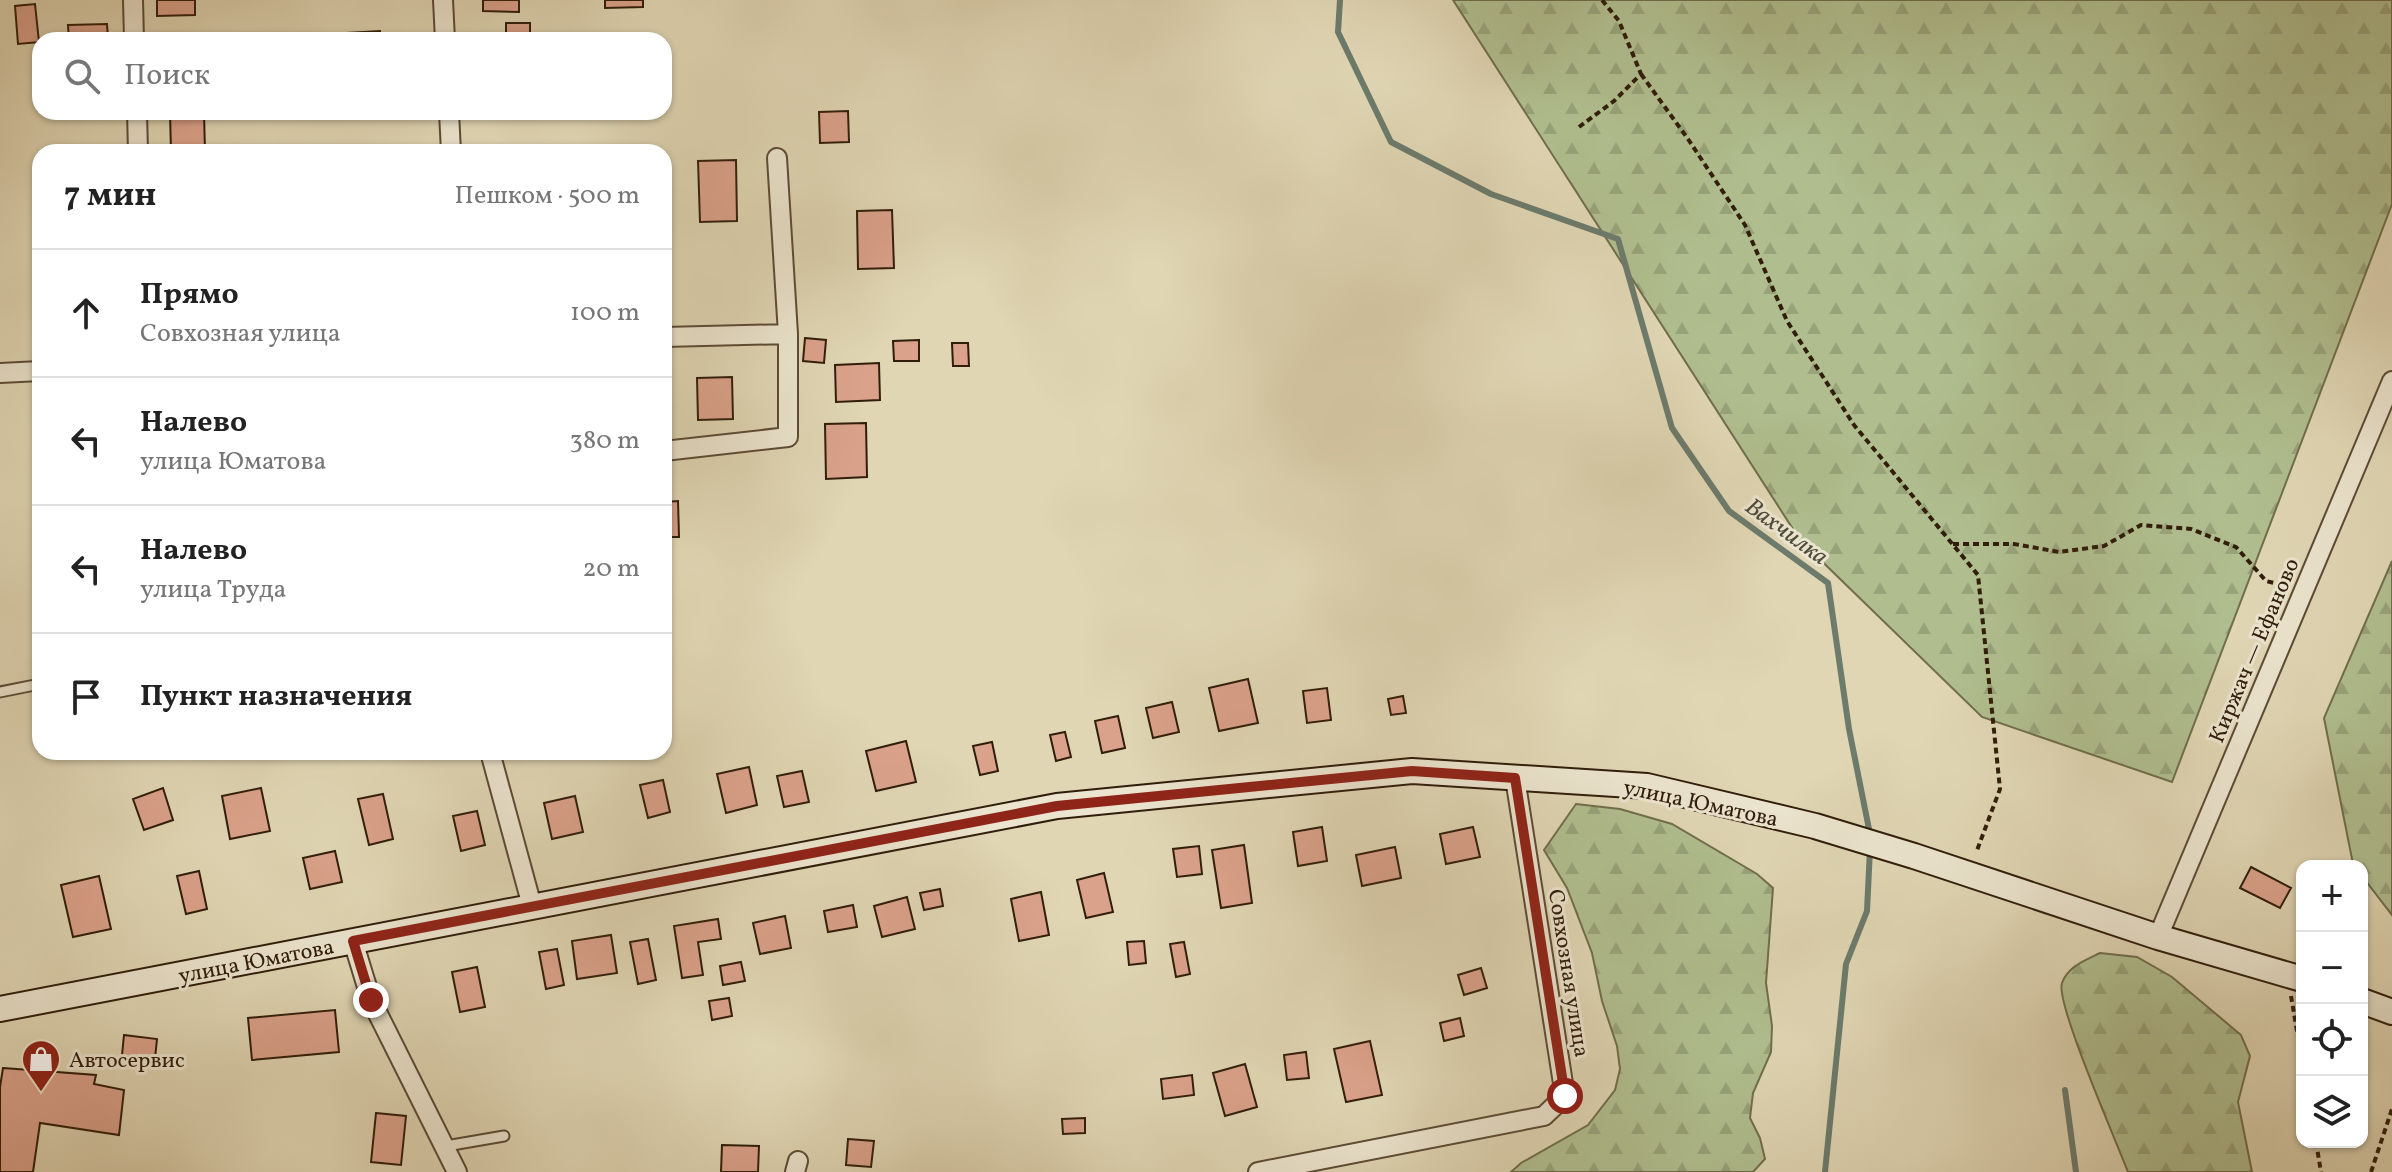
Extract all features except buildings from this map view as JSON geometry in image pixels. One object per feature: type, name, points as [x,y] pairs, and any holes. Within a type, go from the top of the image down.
[{"type":"main road","name":"улица Юматова","points":[[0,1009],[1057,806],[1412,771],[1647,786],[1815,826],[2158,937],[2295,977]]},
{"type":"main road","points":[[2368,1003],[2392,1012]]},
{"type":"street","points":[[133,0],[134,32]]},
{"type":"street","points":[[443,0],[445,32]]},
{"type":"street","points":[[137,120],[138,144]]},
{"type":"street","points":[[449,120],[451,144]]},
{"type":"street","points":[[672,450],[788,437],[788,334],[777,158]]},
{"type":"street","points":[[672,337],[788,334]]},
{"type":"street","points":[[0,373],[32,371]]},
{"type":"street","name":"Киржач — Ефаново","points":[[2158,937],[2392,381]]},
{"type":"street","points":[[492,760],[532,906]]},
{"type":"street","name":"Совхозная улица","points":[[1258,1172],[1544,1116],[1565,1096],[1515,778]]},
{"type":"street","points":[[353,941],[371,1000],[457,1172]]},
{"type":"lane","points":[[0,692],[32,686]]},
{"type":"lane","points":[[446,1146],[504,1136]]},
{"type":"path","points":[[1602,0],[1619,21],[1641,74],[1745,225],[1787,321],[1854,425],[1978,575],[2000,789],[1968,874]]},
{"type":"path","points":[[1579,127],[1614,101],[1641,74]]},
{"type":"path","points":[[1952,544],[2014,544],[2059,552],[2104,546],[2141,525],[2191,529],[2236,547],[2266,581],[2304,591]]},
{"type":"path","points":[[2295,977],[2297,1004]]},
{"type":"path","points":[[2371,1172],[2392,1109]]},
{"type":"path","points":[[2317,1148],[2321,1172]]},
{"type":"green space","points":[[1453,0],[2392,0],[2392,204],[2172,782],[1982,717],[1800,540]]},
{"type":"green space","points":[[2392,561],[2392,915],[2368,884],[2368,860],[2352,860],[2324,718]]},
{"type":"green space","points":[[1576,804],[1620,809],[1672,824],[1757,874],[1773,888],[1766,983],[1772,1026],[1771,1052],[1753,1093],[1750,1118],[1760,1138],[1765,1159],[1753,1172],[1511,1172],[1521,1163],[1588,1125],[1615,1090],[1620,1069],[1617,1046],[1602,1001],[1592,953],[1567,888],[1544,850]]},
{"type":"green space","points":[[2100,953],[2137,957],[2172,977],[2241,1035],[2250,1056],[2238,1102],[2252,1172],[2128,1172],[2077,1044],[2062,995],[2062,983],[2068,972]]},
{"type":"waterway","name":"Вахчилка","points":[[1340,0],[1338,32],[1391,142],[1491,194],[1618,239],[1672,428],[1729,511],[1828,583],[1849,729],[1870,834]]},
{"type":"waterway","name":"Вахчилка","points":[[1825,1172],[1846,964],[1867,911],[1870,849]]},
{"type":"waterway","points":[[2065,1090],[2076,1172]]},
{"type":"place","name":"Автосервис","points":[[41,1093]]},
{"type":"route","points":[[371,1000],[353,941],[1057,806],[1412,771],[1515,778],[1565,1096]]}]
